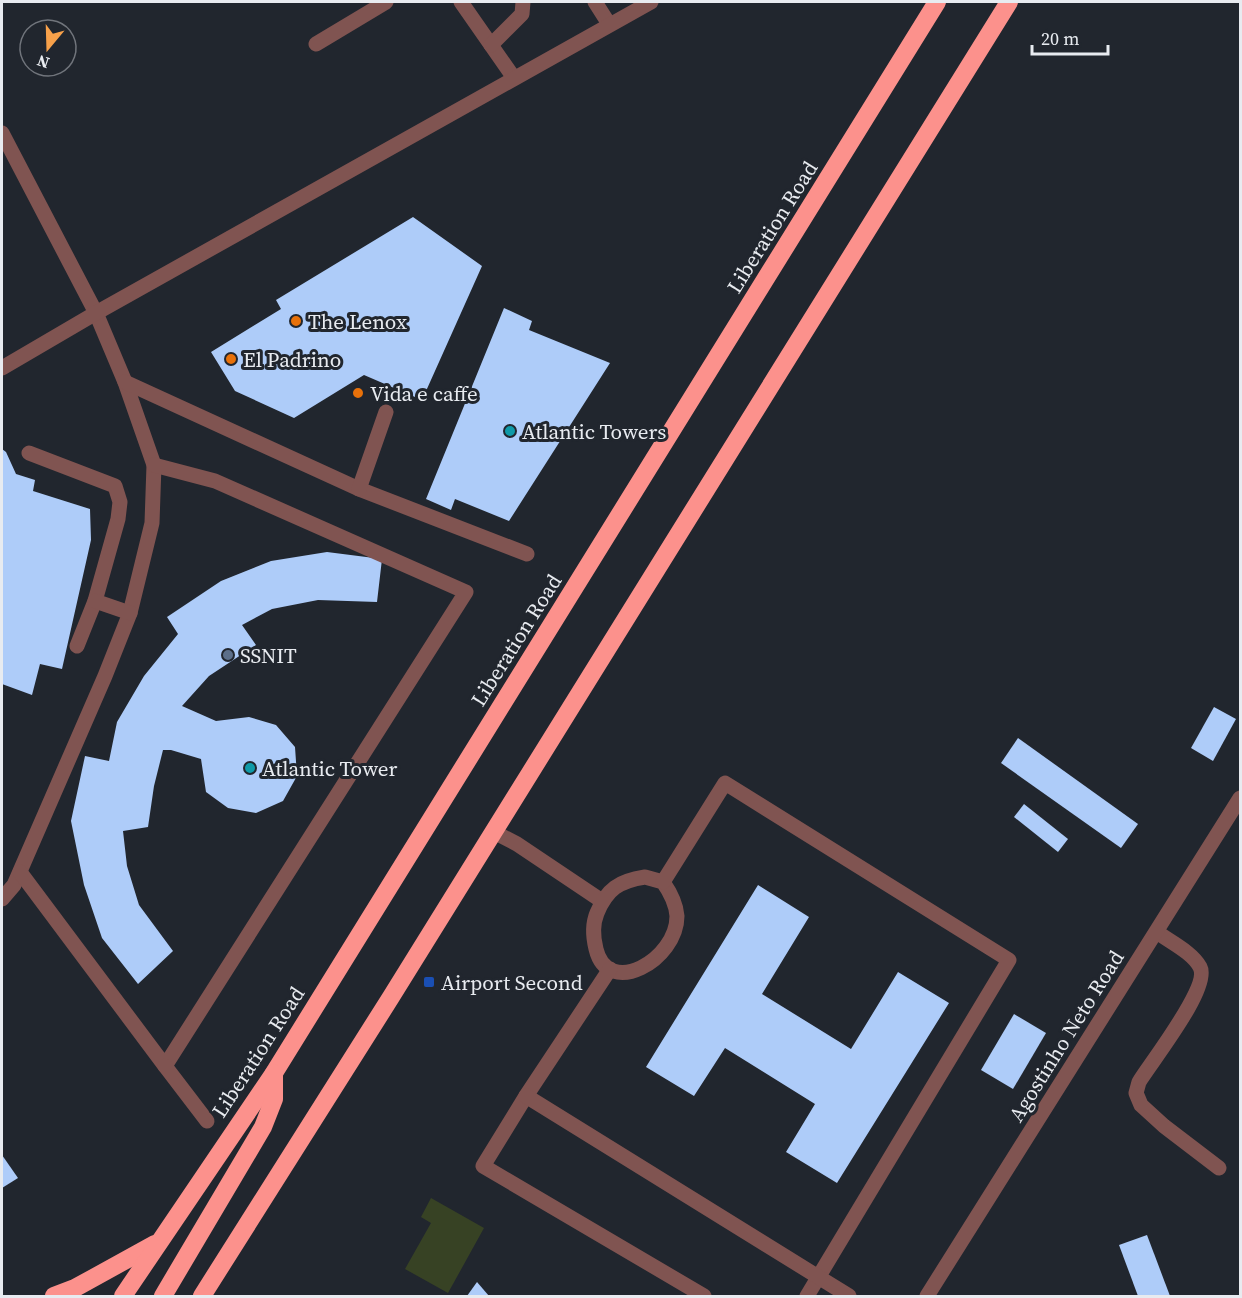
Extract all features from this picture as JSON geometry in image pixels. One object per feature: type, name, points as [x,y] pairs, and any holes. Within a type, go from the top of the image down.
[{"type":"highway","name":"Liberation Road","points":[[123,1296],[274,1073],[937,2]]},
{"type":"highway","points":[[202,1296],[494,832],[1009,2]]},
{"type":"highway","points":[[163,1296],[263,1127],[274,1099],[274,1073]]},
{"type":"highway","points":[[54,1296],[75,1288],[159,1241]]},
{"type":"street","points":[[316,44],[386,2]]},
{"type":"street","points":[[460,2],[514,78]]},
{"type":"street","points":[[491,45],[522,14],[523,2]]},
{"type":"street","points":[[595,2],[609,24]]},
{"type":"street","points":[[2,368],[651,2]]},
{"type":"street","points":[[2,133],[96,313],[125,382],[154,465],[152,523],[130,613],[20,872],[14,885],[2,899]]},
{"type":"street","points":[[125,382],[359,489],[527,554]]},
{"type":"street","points":[[359,489],[386,412]]},
{"type":"street","points":[[29,453],[115,486],[120,502],[118,519],[95,601],[77,646]]},
{"type":"street","points":[[154,465],[215,481],[466,592],[165,1066]]},
{"type":"street","points":[[95,601],[130,613]]},
{"type":"street","points":[[663,882],[725,783],[1009,960],[807,1296]]},
{"type":"street","name":"Agostinho Neto Road","points":[[927,1296],[1240,798]]},
{"type":"street","points":[[494,832],[517,844],[602,901]]},
{"type":"street","points":[[20,872],[207,1120]]},
{"type":"street","points":[[645,877],[663,882],[672,896],[677,915],[674,931],[663,953],[645,968],[627,973],[610,969],[598,957],[593,938],[594,920],[602,901],[611,890],[627,880],[645,877]]},
{"type":"street","points":[[1156,932],[1193,958],[1201,969],[1201,982],[1185,1014],[1139,1082],[1136,1093],[1141,1105],[1164,1126],[1219,1168]]},
{"type":"street","points":[[610,969],[526,1095],[483,1166],[704,1296]]},
{"type":"street","points":[[526,1095],[849,1296]]},
{"type":"green space","points":[[431,1198],[484,1228],[448,1293],[405,1269],[431,1223],[421,1217]]},
{"type":"building","points":[[413,217],[482,266],[422,400],[364,375],[294,418],[235,391],[211,352],[281,309],[276,300]]},
{"type":"building","name":"Atlantic Towers","points":[[504,308],[532,321],[529,330],[610,363],[509,521],[455,499],[451,510],[426,499]]},
{"type":"building","points":[[2,449],[6,452],[16,474],[35,480],[33,491],[90,509],[91,540],[62,669],[40,664],[32,695],[2,684]]},
{"type":"building","name":"Atlantic Tower","points":[[327,552],[382,559],[377,602],[318,600],[272,609],[242,625],[256,645],[209,676],[182,706],[216,721],[249,717],[276,725],[295,747],[297,776],[283,801],[256,813],[228,808],[206,792],[201,759],[171,750],[163,750],[154,786],[148,827],[123,831],[127,866],[139,905],[173,951],[138,984],[102,938],[84,885],[71,821],[85,756],[109,761],[117,722],[144,676],[178,634],[167,617],[221,581],[271,561]]},
{"type":"building","points":[[1214,707],[1236,719],[1213,761],[1191,748]]},
{"type":"building","points":[[1018,738],[1138,824],[1121,848],[1001,763]]},
{"type":"building","points":[[1024,804],[1068,839],[1058,852],[1014,817]]},
{"type":"building","points":[[758,885],[809,917],[762,994],[851,1049],[898,972],[949,1003],[837,1183],[786,1152],[815,1104],[725,1048],[694,1096],[646,1067]]},
{"type":"building","points":[[1014,1014],[1046,1033],[1013,1089],[981,1070]]},
{"type":"building","points":[[2,1155],[18,1178],[2,1188]]},
{"type":"building","points":[[1147,1235],[1170,1296],[1138,1296],[1119,1245]]},
{"type":"building","points":[[477,1282],[489,1296],[467,1296]]},
{"type":"place","name":"The Lenox","points":[[296,321]]},
{"type":"place","name":"El Padrino","points":[[231,359]]},
{"type":"place","name":"Vida e caffe","points":[[358,393]]},
{"type":"place","name":"Atlantic Towers","points":[[510,431]]},
{"type":"place","name":"SSNIT","points":[[228,655]]},
{"type":"place","name":"Atlantic Tower","points":[[250,768]]},
{"type":"place","name":"Airport Second","points":[[429,982]]}]
